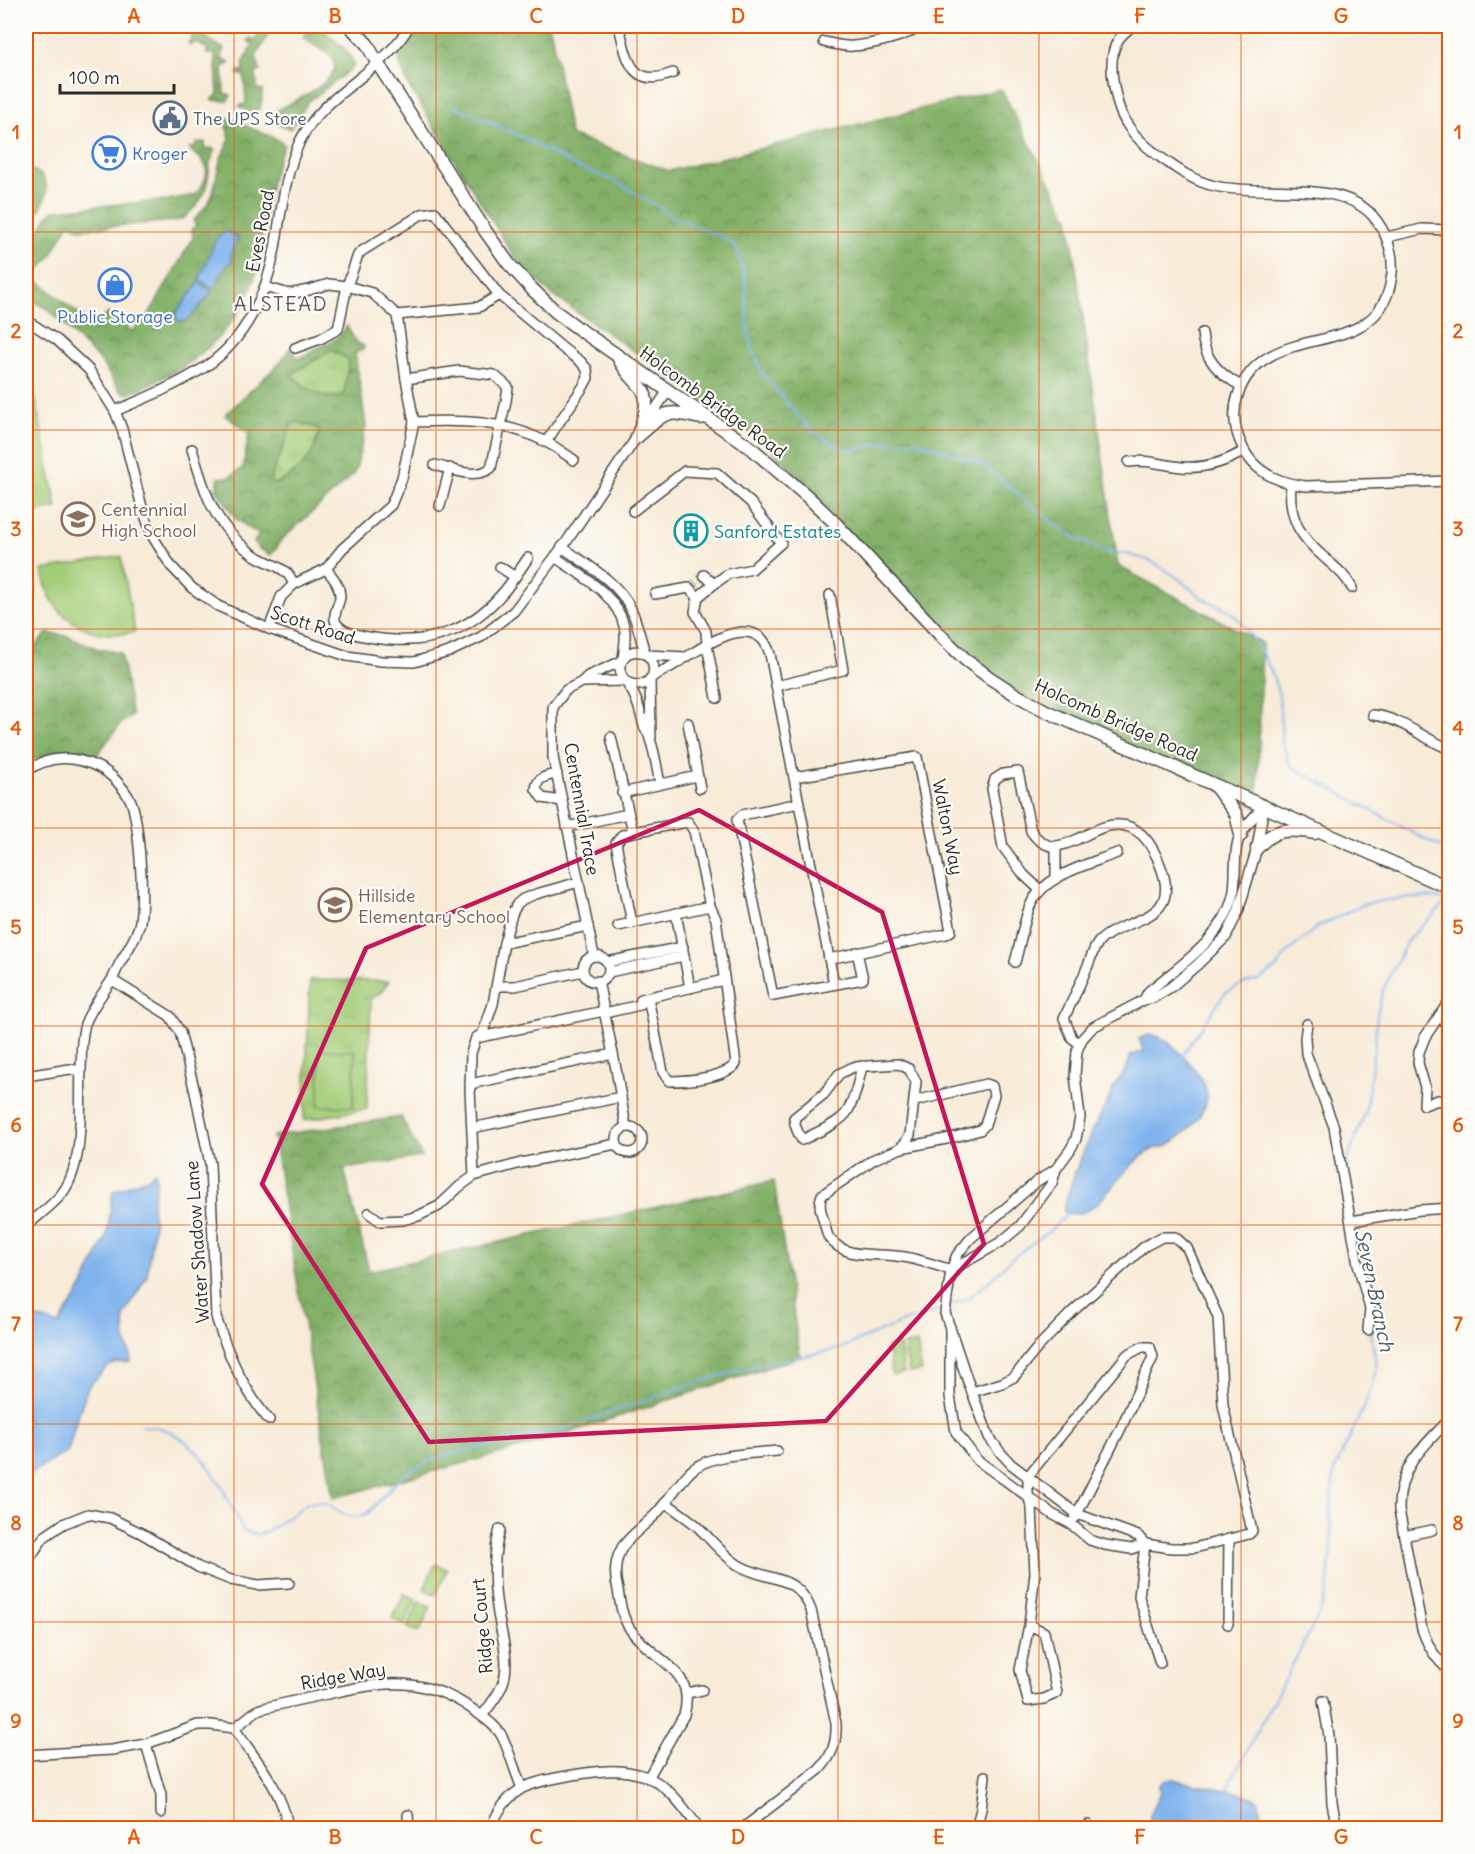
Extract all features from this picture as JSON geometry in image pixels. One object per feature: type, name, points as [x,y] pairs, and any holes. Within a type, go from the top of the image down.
[{"type":"main road","name":"Holcomb Bridge Road","points":[[350,26],[367,44],[486,232],[509,264],[532,289],[556,312],[667,392],[751,448],[807,497],[945,640],[990,678],[1048,712],[1449,888]]},
{"type":"main road","points":[[617,356],[627,374],[643,388],[646,400],[637,437]]},
{"type":"main road","points":[[637,437],[659,417],[668,413],[709,420]]},
{"type":"main road","points":[[1212,783],[1235,812],[1241,827],[1241,835]]},
{"type":"main road","points":[[1257,848],[1265,839],[1287,829],[1329,834]]},
{"type":"street","name":"Eves Road","points":[[115,411],[172,386],[207,365],[236,338],[253,313],[265,287],[273,259],[286,184],[300,141],[328,103],[378,64],[396,45],[409,26]]},
{"type":"street","points":[[619,26],[626,57],[636,72],[648,78],[661,78],[673,73]]},
{"type":"street","points":[[824,42],[838,46],[853,46],[900,36],[921,26]]},
{"type":"street","points":[[1118,26],[1129,29],[1119,39],[1114,52],[1113,80],[1123,119],[1131,132],[1143,144],[1182,173],[1214,186],[1237,190],[1329,193],[1344,197],[1357,203],[1369,213],[1379,223],[1387,237],[1392,258],[1392,279],[1385,300],[1374,317],[1363,326],[1350,332],[1272,354],[1254,368],[1241,386],[1234,418],[1237,435],[1244,451],[1264,473],[1290,484],[1305,486],[1449,481]]},
{"type":"street","points":[[295,348],[320,339],[338,329],[347,286],[358,255],[362,251],[422,214],[435,212],[499,295],[587,369],[588,378],[546,442]]},
{"type":"street","points":[[1387,237],[1422,229],[1449,230]]},
{"type":"street","points":[[265,287],[289,294],[329,284],[347,286],[372,293],[397,315],[414,422],[402,478],[391,505],[342,549],[326,569],[294,584],[281,597],[269,629]]},
{"type":"street","points":[[397,315],[480,307],[499,295]]},
{"type":"street","name":"Scott Road","points":[[26,320],[57,340],[89,370],[115,411],[125,439],[142,507],[153,537],[171,566],[192,588],[218,606],[269,629],[347,656],[381,661],[414,662],[449,652],[481,637],[514,611],[562,547],[667,392]]},
{"type":"street","points":[[1202,333],[1204,350],[1212,364],[1228,379],[1241,386]]},
{"type":"street","points":[[406,379],[459,371],[494,375],[507,387],[491,468],[484,473],[475,474],[435,465]]},
{"type":"street","points":[[414,422],[474,421],[511,428],[546,442],[574,460]]},
{"type":"street","points":[[192,449],[205,495],[228,532],[251,553],[286,573],[294,584]]},
{"type":"street","points":[[1129,462],[1148,461],[1181,467],[1201,467],[1223,462],[1244,451]]},
{"type":"street","points":[[440,506],[450,468]]},
{"type":"street","points":[[633,511],[685,471],[717,473],[751,503],[782,543],[752,569],[728,574],[698,597],[695,612],[706,631],[717,698]]},
{"type":"street","points":[[1290,484],[1291,509],[1300,533],[1343,575],[1352,588]]},
{"type":"street","points":[[562,547],[618,589],[632,610],[647,655],[654,666],[649,702],[651,740]]},
{"type":"street","points":[[555,557],[602,591],[615,607],[624,624],[620,669],[634,696],[651,740],[660,784]]},
{"type":"street","points":[[326,569],[336,581],[340,595],[334,615],[336,622],[343,630],[355,635],[392,641],[418,640],[442,635],[475,620],[505,592],[528,558]]},
{"type":"street","points":[[500,567],[515,576]]},
{"type":"street","points":[[704,575],[714,584]]},
{"type":"street","points":[[655,594],[689,588],[698,597]]},
{"type":"street","points":[[776,686],[843,670],[830,595]]},
{"type":"street","points":[[582,682],[626,682],[637,686],[646,683],[707,645],[729,635],[742,633],[759,636],[765,642],[770,654],[834,984]]},
{"type":"street","points":[[622,660],[633,652],[662,657],[688,657]]},
{"type":"street","name":"Centennial Trace","points":[[594,956],[557,774],[552,733],[553,707],[566,690],[582,682],[588,676],[622,660]]},
{"type":"street","points":[[1373,715],[1394,719],[1449,749]]},
{"type":"street","points":[[688,723],[700,788]]},
{"type":"street","points":[[610,737],[633,832]]},
{"type":"street","points":[[26,771],[49,760],[65,757],[84,761],[105,771],[117,782],[131,800],[134,814],[142,910],[139,927],[112,980],[86,1023],[80,1049],[81,1121],[74,1171],[60,1196],[26,1226]]},
{"type":"street","name":"Walton Way","points":[[794,777],[917,757],[951,931],[946,934],[829,959]]},
{"type":"street","points":[[1040,890],[1024,875],[1003,847],[992,789],[995,779],[1003,774],[1018,772],[1031,831],[1045,844],[1056,846],[1105,826],[1131,828],[1143,834],[1152,846],[1163,872],[1165,883],[1161,908],[1098,943],[1065,1018],[1072,1038],[1080,1044]]},
{"type":"street","points":[[557,774],[540,780],[536,789],[542,798],[562,801]]},
{"type":"street","points":[[622,793],[698,776]]},
{"type":"street","points":[[799,803],[742,815],[737,820],[772,996],[863,979],[857,952]]},
{"type":"street","points":[[1160,1663],[1139,1598],[1145,1544],[1138,1536],[1077,1514],[1011,1464],[989,1437],[945,1313],[951,1270],[957,1256],[970,1238],[1036,1182],[1056,1169],[1071,1150],[1079,1128],[1080,1107],[1075,1065],[1080,1044],[1087,1032],[1171,987],[1226,937],[1235,919],[1238,840],[1264,806]]},
{"type":"street","points":[[1144,1000],[1148,992],[1201,948],[1223,921],[1237,898],[1257,848],[1264,806]]},
{"type":"street","points":[[567,827],[628,814]]},
{"type":"street","points":[[632,923],[616,843],[622,835],[688,822],[694,831],[710,906],[716,919],[736,1064],[730,1070],[717,1074],[669,1081],[663,1072],[648,998]]},
{"type":"street","points":[[1056,846],[1056,878]]},
{"type":"street","points":[[1016,962],[1031,904],[1040,890],[1056,878],[1117,853]]},
{"type":"street","points":[[474,1176],[471,1053],[476,1038],[483,1033],[493,1004],[504,943],[512,914],[517,904],[523,899],[579,882]]},
{"type":"street","points":[[618,926],[710,906]]},
{"type":"street","points":[[676,914],[690,988]]},
{"type":"street","points":[[504,943],[588,926]]},
{"type":"street","points":[[608,967],[684,951]]},
{"type":"street","points":[[594,956],[601,957],[608,967],[607,976],[598,981],[588,979],[583,971],[585,962],[594,956]]},
{"type":"street","points":[[496,986],[514,986],[583,971]]},
{"type":"street","points":[[1164,978],[1171,987]]},
{"type":"street","name":"Water Shadow Lane","points":[[112,980],[171,1016],[180,1032],[210,1164],[216,1317],[237,1368],[258,1407],[269,1420]]},
{"type":"street","points":[[598,981],[626,1127]]},
{"type":"street","points":[[476,1038],[640,1005],[641,999],[724,981]]},
{"type":"street","points":[[1449,1000],[1421,1044],[1418,1063],[1425,1087],[1424,1104],[1438,1100],[1449,1104]]},
{"type":"street","points":[[1307,1024],[1306,1053],[1334,1127],[1358,1264],[1370,1309],[1368,1330]]},
{"type":"street","points":[[470,1084],[613,1054]]},
{"type":"street","points":[[862,1066],[846,1113],[826,1128],[802,1140],[795,1127],[794,1118],[824,1094],[839,1074],[853,1067],[862,1066],[898,1064],[909,1069],[916,1082],[910,1135],[899,1149]]},
{"type":"street","points":[[26,1076],[70,1069],[81,1071]]},
{"type":"street","points":[[915,1101],[986,1084],[992,1086],[994,1095],[984,1125],[980,1130],[899,1149],[874,1159],[822,1195],[820,1210],[828,1238],[842,1249],[851,1252],[896,1256],[927,1262],[951,1270],[1001,1242],[1020,1226],[1052,1183],[1056,1169]]},
{"type":"street","points":[[472,1128],[621,1097]]},
{"type":"street","points":[[626,1127],[639,1131],[641,1136],[642,1142],[634,1152],[621,1150],[616,1144],[618,1132],[626,1127]]},
{"type":"street","points":[[369,1213],[380,1221],[403,1221],[439,1206],[474,1176],[521,1163],[616,1144]]},
{"type":"street","points":[[1351,1221],[1420,1209],[1449,1208]]},
{"type":"street","points":[[950,1327],[950,1396],[957,1432],[977,1460],[1052,1514],[1071,1524],[1090,1540],[1131,1549],[1145,1544],[1171,1548],[1194,1548],[1250,1534],[1252,1531],[1223,1405],[1218,1317],[1187,1248],[1175,1237],[1162,1237],[1145,1246],[1071,1312],[1014,1377],[972,1392]]},
{"type":"street","points":[[1029,1625],[1044,1632],[1057,1693],[1028,1701],[1020,1670],[1029,1625],[1035,1573],[1028,1476],[1127,1355],[1142,1347],[1150,1347],[1153,1357],[1121,1428],[1071,1524]]},
{"type":"street","points":[[1449,1419],[1411,1461],[1399,1494],[1399,1510],[1422,1629],[1434,1655],[1449,1671]]},
{"type":"street","points":[[648,1778],[684,1715],[687,1693],[678,1674],[638,1639],[629,1628],[622,1613],[615,1580],[616,1562],[623,1546],[666,1503],[689,1472],[703,1462],[777,1450]]},
{"type":"street","points":[[666,1503],[694,1524],[738,1564],[751,1571],[781,1579],[793,1585],[804,1595],[811,1610],[836,1723],[834,1747],[828,1760],[819,1770],[742,1828]]},
{"type":"street","points":[[26,1563],[44,1537],[63,1524],[88,1514],[110,1518],[141,1533],[198,1567],[231,1580],[258,1586],[289,1582]]},
{"type":"street","name":"Ridge Court","points":[[482,1716],[500,1691],[506,1670],[496,1605],[494,1563],[500,1529]]},
{"type":"street","points":[[1404,1536],[1432,1530]]},
{"type":"street","points":[[1228,1624],[1229,1539]]},
{"type":"street","name":"Ridge Way","points":[[234,1728],[250,1714],[260,1709],[365,1685],[412,1684],[437,1690],[460,1701],[495,1726],[502,1735],[522,1788]]},
{"type":"street","points":[[687,1693],[702,1690]]},
{"type":"street","points":[[1323,1701],[1329,1736],[1332,1803],[1337,1828]]},
{"type":"street","points":[[26,1755],[112,1750],[146,1744],[198,1725],[234,1728],[274,1786],[282,1803],[288,1828]]},
{"type":"street","points":[[1449,1733],[1449,1762]]},
{"type":"street","points":[[146,1744],[160,1796],[161,1813]]},
{"type":"street","points":[[491,1828],[502,1805],[522,1788],[540,1782],[607,1771],[628,1772],[648,1778],[663,1786],[677,1799],[699,1828]]},
{"type":"street","points":[[976,1828],[985,1776]]},
{"type":"street","points":[[408,1815],[409,1828]]},
{"type":"highlighted area","points":[[699,810],[882,912],[984,1244],[826,1421],[429,1442],[262,1184],[366,948]]},
{"type":"green space","points":[[192,26],[200,26],[197,32],[224,49],[222,60],[228,61],[229,64],[223,66],[224,93],[231,95],[227,101],[212,100],[218,94],[215,53],[209,55],[206,53],[208,49],[195,42],[191,46],[188,43],[192,38]]},
{"type":"green space","points":[[257,26],[263,26],[270,32],[256,56],[260,71],[256,72],[257,90],[262,90],[262,100],[260,109],[251,113],[239,106],[246,104],[244,75],[238,75],[238,71],[244,71],[243,63],[253,45],[248,41],[250,38],[255,41],[261,32],[256,29]]},
{"type":"green space","points":[[296,26],[318,26],[344,49],[354,65],[308,102],[290,129],[273,122],[270,115],[316,89],[331,75],[335,67],[331,56],[303,38],[306,31]]},
{"type":"green space","points":[[417,26],[550,26],[570,135],[669,171],[1001,89],[1069,218],[1118,566],[1262,643],[1257,808],[977,674],[891,573],[885,574],[766,443],[551,294],[513,255],[407,83],[399,56]]},
{"type":"green space","points":[[228,118],[281,141],[284,145],[268,194],[256,276],[231,323],[207,349],[172,373],[128,394],[121,392],[101,362],[49,310],[26,297],[26,256],[48,215],[54,210],[168,200],[195,195],[204,182],[207,172],[204,163],[189,148],[196,147],[196,143],[205,142],[205,149],[212,148],[215,151],[210,162],[204,194],[184,218],[175,221],[80,229],[69,223],[51,256],[33,277],[95,327],[108,313],[132,331],[148,316],[193,238],[192,229],[196,225],[193,221],[212,195],[220,161],[230,138],[226,126]]},
{"type":"green space","points":[[26,169],[36,172],[43,178],[46,193],[39,212],[26,232]]},
{"type":"green space","points":[[347,326],[356,342],[364,346],[363,350],[355,353],[366,426],[356,469],[353,475],[280,541],[270,555],[258,548],[254,542],[259,535],[237,520],[216,489],[219,478],[229,477],[243,468],[249,433],[225,415],[281,362],[289,349],[294,351],[297,358],[304,356],[333,341]],"holes":[[[331,350],[349,360],[344,394],[337,397],[316,393],[291,375]],[[296,422],[317,428],[319,432],[315,446],[310,456],[296,471],[274,484],[270,480],[292,424]]]},
{"type":"green space","points":[[331,350],[349,360],[344,394],[337,397],[316,393],[291,375]]},
{"type":"green space","points":[[32,381],[57,508],[26,514],[26,382]]},
{"type":"green space","points":[[296,422],[317,428],[319,432],[315,446],[310,456],[296,471],[274,484],[270,480],[292,424]]},
{"type":"green space","points":[[121,556],[135,632],[110,634],[86,629],[66,617],[57,608],[45,584],[42,570]]},
{"type":"green space","points":[[47,633],[68,636],[98,649],[121,653],[132,716],[122,722],[97,755],[72,750],[49,753],[26,763],[26,657]]},
{"type":"green space","points":[[310,980],[389,981],[380,993],[371,999],[367,1109],[304,1120]]},
{"type":"green space","points":[[320,1050],[355,1051],[353,1107],[319,1106]]},
{"type":"green space","points":[[401,1117],[422,1157],[344,1169],[369,1271],[774,1181],[800,1357],[532,1445],[333,1498],[273,1136]]},
{"type":"green space","points":[[917,1343],[922,1371],[909,1373],[904,1345]]},
{"type":"green space","points":[[900,1345],[904,1373],[892,1375],[887,1347]]},
{"type":"green space","points":[[435,1564],[447,1569],[436,1595],[424,1589]]},
{"type":"green space","points":[[404,1594],[416,1599],[404,1625],[392,1619]]},
{"type":"green space","points":[[419,1601],[431,1607],[419,1632],[407,1627]]},
{"type":"water","points":[[227,231],[238,238],[231,253],[232,262],[228,263],[213,289],[199,280],[217,237]]},
{"type":"water","points":[[199,283],[212,292],[190,318],[181,322],[175,314]]},
{"type":"water","points":[[1149,1035],[1160,1037],[1169,1043],[1195,1069],[1206,1089],[1205,1106],[1188,1130],[1166,1146],[1153,1149],[1140,1158],[1093,1207],[1075,1214],[1064,1212],[1075,1172],[1114,1086],[1126,1069],[1131,1055],[1144,1051],[1139,1039]]},
{"type":"water","points":[[155,1171],[157,1181],[152,1204],[154,1224],[147,1276],[124,1316],[125,1340],[131,1362],[116,1363],[107,1367],[88,1387],[68,1451],[26,1478],[26,1314],[59,1325],[83,1286],[107,1235],[113,1191],[148,1178]]},
{"type":"water","points":[[1173,1779],[1238,1793],[1258,1800],[1264,1828],[1151,1828],[1150,1815],[1160,1792],[1159,1785]]},
{"type":"waterway","points":[[454,106],[520,136],[577,167],[615,181],[674,217],[725,238],[733,244],[739,254],[745,279],[748,332],[763,375],[811,430],[831,443],[850,451],[886,442],[917,441],[982,464],[1061,530],[1089,545],[1111,553],[1124,553],[1151,561],[1175,576],[1202,598],[1231,612],[1243,624],[1260,648],[1273,676],[1279,695],[1282,741],[1290,766],[1450,851]]},
{"type":"waterway","points":[[1182,1056],[1225,993],[1243,984],[1260,980],[1275,969],[1288,952],[1317,927],[1364,904],[1427,897],[1446,900]]},
{"type":"waterway","name":"Seven Branch","points":[[1345,1167],[1366,1109],[1377,1015],[1383,990],[1407,941],[1450,898]]},
{"type":"waterway","points":[[952,1305],[970,1297],[1011,1259],[1052,1229],[1068,1213]]},
{"type":"waterway","points":[[141,1426],[160,1428],[176,1435],[189,1445],[211,1470],[243,1530],[257,1535],[269,1530],[308,1503],[328,1504],[347,1516],[358,1517],[368,1513],[400,1478],[411,1470],[452,1454],[569,1427],[695,1383],[749,1368],[841,1348],[900,1323],[937,1311]]},
{"type":"waterway","name":"Seven Branch","points":[[1226,1791],[1317,1618],[1327,1593],[1332,1539],[1330,1516],[1334,1471],[1367,1400],[1377,1366],[1370,1332]]},
{"type":"tunnel","points":[[689,588],[704,575]]},
{"type":"place","name":"The UPS Store","points":[[170,118]]},
{"type":"place","name":"Kroger","points":[[109,153]]},
{"type":"place","name":"Public Storage","points":[[115,285]]},
{"type":"place","name":"Centennial High School","points":[[78,519]]},
{"type":"place","name":"Sanford Estates","points":[[691,531]]},
{"type":"place","name":"Hillside Elementary School","points":[[335,905]]},
{"type":"district","name":"ALSTEAD","points":[[281,303]]}]
